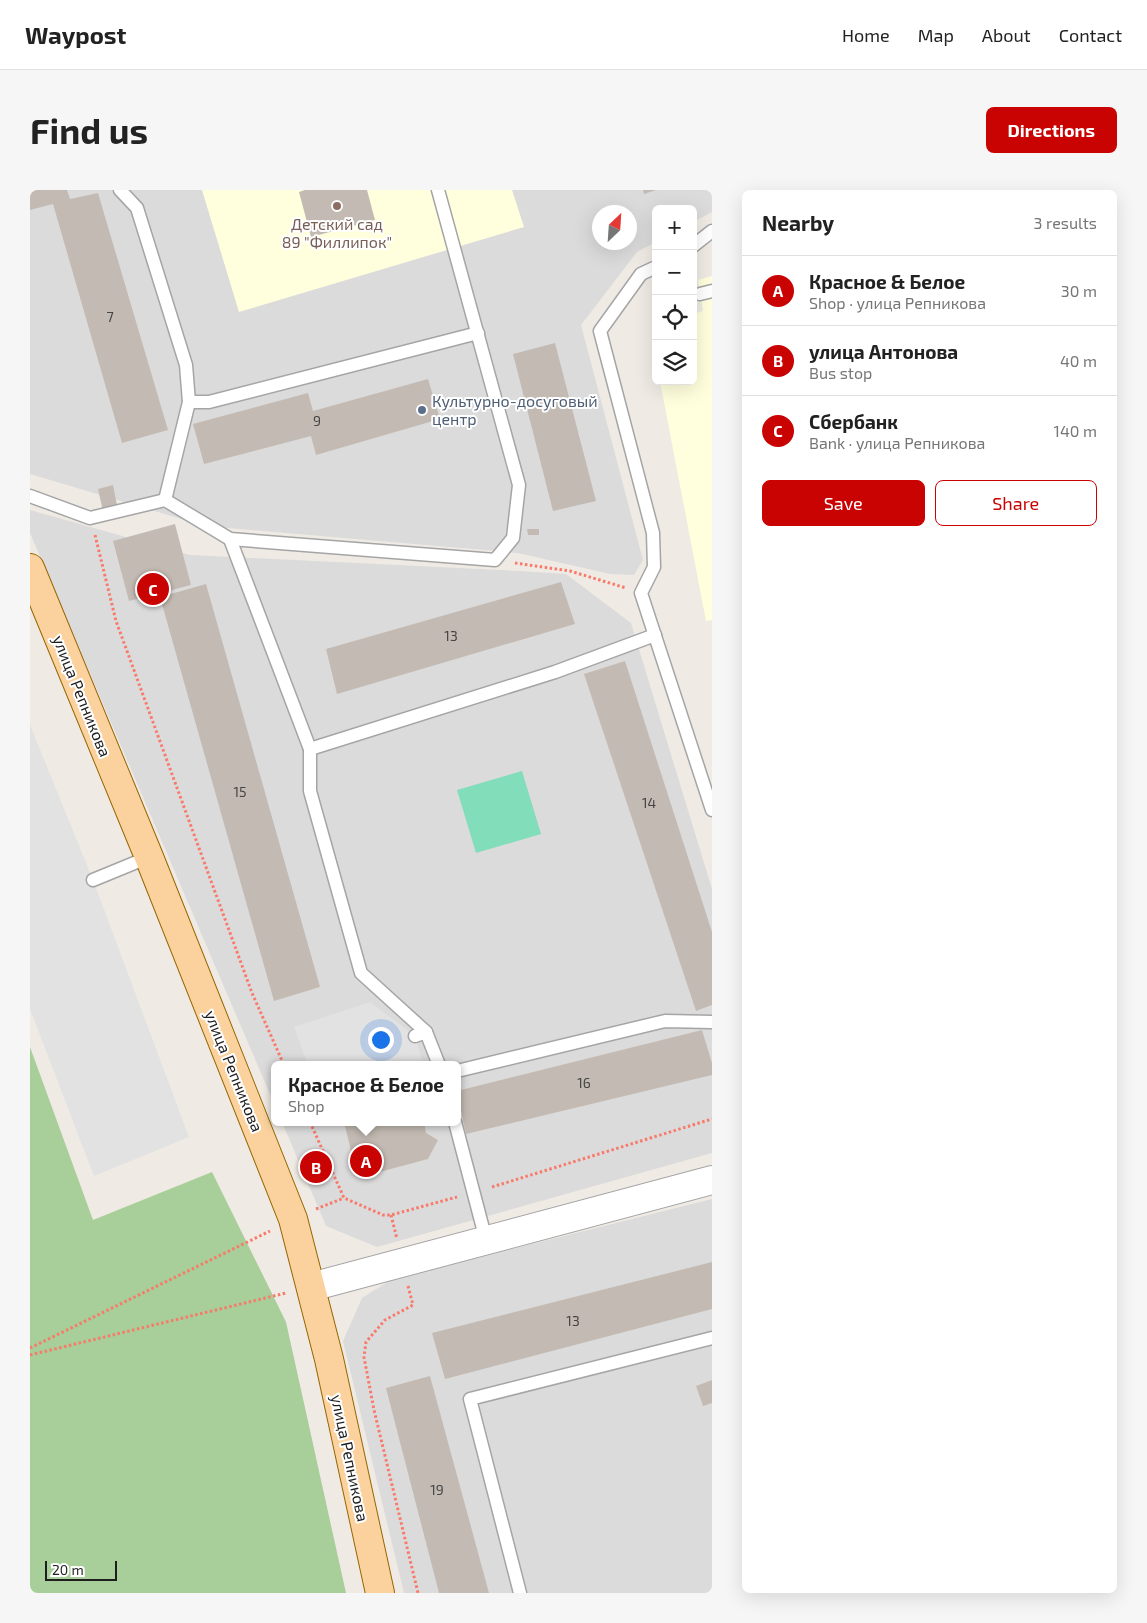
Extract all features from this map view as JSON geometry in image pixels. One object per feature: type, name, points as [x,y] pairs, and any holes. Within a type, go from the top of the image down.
[{"type":"main road","name":"улица Репникова","points":[[30,568],[149,857],[293,1219],[311,1287],[380,1593]]},
{"type":"street","points":[[311,1287],[712,1180]]},
{"type":"lane","points":[[120,190],[137,208],[186,365],[189,402],[165,500]]},
{"type":"lane","points":[[30,496],[90,518],[165,500],[230,539],[495,560],[513,538],[519,485],[438,190]]},
{"type":"lane","points":[[697,243],[712,231]]},
{"type":"lane","points":[[652,268],[641,274],[600,331],[653,533],[654,567],[641,592],[712,810]]},
{"type":"lane","points":[[189,402],[209,402],[478,333]]},
{"type":"lane","points":[[230,539],[310,749],[310,791],[361,972],[420,1034],[437,1061]]},
{"type":"lane","points":[[310,749],[555,672],[655,636]]},
{"type":"lane","points":[[93,880],[149,857]]},
{"type":"lane","points":[[461,1070],[665,1021],[712,1022]]},
{"type":"lane","points":[[456,1126],[486,1240]]},
{"type":"lane","points":[[520,1593],[470,1399],[712,1338]]},
{"type":"path","points":[[90,518],[116,621],[252,993],[282,1061]]},
{"type":"path","points":[[495,560],[570,571],[641,592]]},
{"type":"path","points":[[312,1126],[344,1198],[383,1215],[391,1215],[473,1193],[712,1119]]},
{"type":"path","points":[[30,1348],[293,1219]]},
{"type":"path","points":[[30,1355],[311,1287]]},
{"type":"path","points":[[413,1305],[385,1320],[366,1342],[364,1357],[374,1410],[418,1593]]},
{"type":"shaded area","points":[[30,190],[712,190],[712,212],[697,220],[697,205],[652,205],[652,244],[637,252],[581,325],[643,560],[634,575],[610,574],[518,553],[205,526],[30,474]]},
{"type":"shaded area","points":[[202,190],[512,190],[524,227],[239,312]]},
{"type":"shaded area","points":[[712,276],[712,620],[706,621],[661,385],[697,385],[697,313],[703,311],[698,280]]},
{"type":"shaded area","points":[[30,510],[190,555],[566,574],[631,623],[712,889],[712,1153],[377,1247],[326,1226],[284,1126],[461,1126],[461,1061],[271,1061],[271,1097],[30,533]]},
{"type":"shaded area","points":[[30,725],[93,880],[189,1137],[94,1176],[30,1009]]},
{"type":"shaded area","points":[[370,1002],[415,1036],[422,1061],[307,1061],[294,1027]]},
{"type":"shaded area","points":[[712,1199],[712,1593],[404,1593],[343,1341],[362,1298],[392,1279]]},
{"type":"green space","points":[[522,771],[541,834],[476,853],[457,790]]},
{"type":"green space","points":[[30,1047],[93,1220],[212,1172],[286,1322],[346,1593],[30,1593]]},
{"type":"building","points":[[30,190],[67,190],[70,199],[98,193],[168,430],[122,443],[53,204],[30,210]]},
{"type":"building","name":"Детский сад 89 \"Филлипок\"","points":[[305,190],[367,190],[375,220],[311,237],[299,192]]},
{"type":"building","points":[[643,190],[656,190],[644,194]]},
{"type":"building","points":[[555,343],[596,501],[553,511],[513,354]]},
{"type":"building","points":[[428,379],[440,419],[316,455],[311,436],[204,464],[193,424],[308,393],[313,411]]},
{"type":"building","points":[[113,485],[117,505],[103,511],[98,489]]},
{"type":"building","points":[[175,524],[191,585],[129,601],[113,541]]},
{"type":"building","points":[[527,529],[539,529],[539,535],[528,535]]},
{"type":"building","points":[[561,582],[575,624],[337,694],[326,649]]},
{"type":"building","points":[[206,584],[320,987],[274,1001],[160,597]]},
{"type":"building","points":[[625,661],[712,932],[712,1005],[696,1011],[584,674]]},
{"type":"building","points":[[702,1030],[712,1063],[712,1075],[466,1134],[461,1110],[461,1090]]},
{"type":"building","points":[[345,1126],[425,1126],[426,1133],[438,1140],[428,1159],[372,1174],[354,1163]]},
{"type":"building","points":[[712,1262],[712,1309],[445,1379],[432,1333]]},
{"type":"building","points":[[430,1376],[489,1593],[439,1593],[386,1388]]},
{"type":"building","points":[[712,1380],[712,1403],[703,1406],[696,1386]]},
{"type":"place","name":"Детский сад 89 \"Филлипок\"","points":[[337,206]]},
{"type":"place","name":"Культурно-досуговый центр","points":[[422,410]]},
{"type":"place","name":"Сбербанк","points":[[153,589]]},
{"type":"place","name":"Красное & Белое","points":[[366,1161]]},
{"type":"place","name":"улица Антонова","points":[[316,1167]]}]
